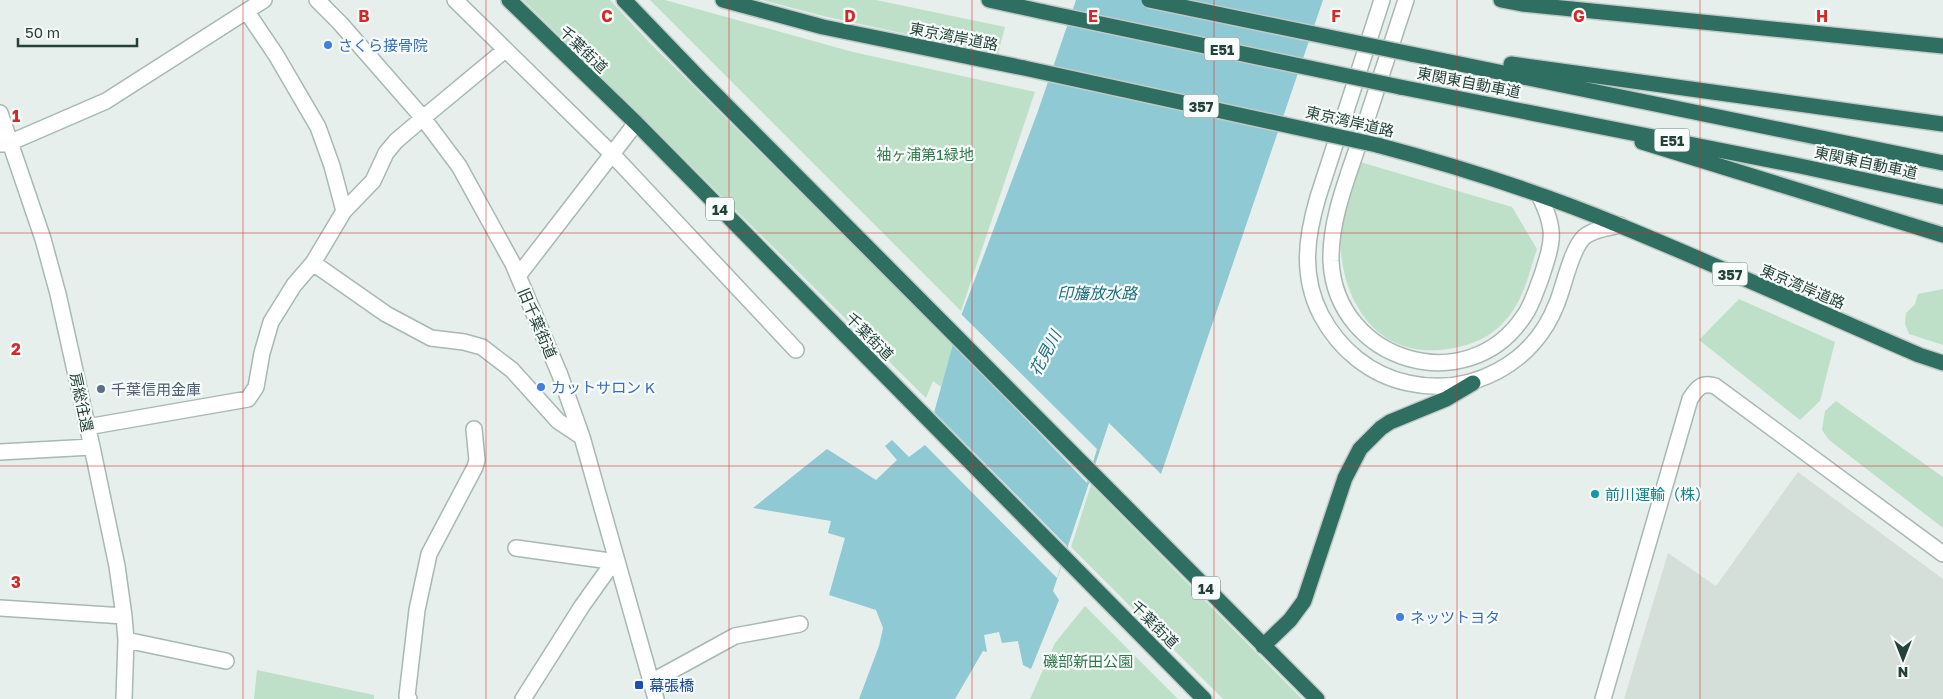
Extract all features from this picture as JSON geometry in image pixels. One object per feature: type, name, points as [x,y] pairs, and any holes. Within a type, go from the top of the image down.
[{"type":"highway","name":"千葉街道","points":[[509,0],[636,123],[1204,699]]},
{"type":"highway","name":"東京湾岸道路","points":[[723,0],[824,27],[1024,68],[1377,145],[1449,164],[1620,225],[1780,296],[1919,355],[1943,363]]},
{"type":"highway","name":"東関東自動車道","points":[[988,0],[1400,87],[1616,129],[1943,197]]},
{"type":"highway","name":"東関東自動車道","points":[[1149,0],[1943,163]]},
{"type":"highway","points":[[1501,0],[1943,46]]},
{"type":"highway","name":"14","points":[[628,3],[1316,699]]},
{"type":"highway","points":[[1464,64],[1501,63],[1943,124]]},
{"type":"highway","points":[[1616,129],[1639,142],[1943,235]]},
{"type":"highway","points":[[1263,646],[1290,620],[1304,601],[1345,478],[1360,449],[1381,428],[1390,422],[1446,398],[1473,382]]},
{"type":"street","points":[[4,143],[106,101],[264,0]]},
{"type":"street","name":"旧千葉街道","points":[[317,0],[358,43],[423,118],[459,166],[518,276],[560,375],[582,437],[656,699]]},
{"type":"street","points":[[455,0],[612,154],[796,350]]},
{"type":"street","points":[[1382,0],[1309,227],[1307,256],[1309,278],[1321,314],[1333,334],[1348,352],[1374,370],[1396,380],[1425,386],[1455,386],[1473,382],[1507,366],[1539,337],[1552,315],[1574,255],[1583,238],[1599,229],[1620,225]]},
{"type":"street","points":[[1406,0],[1350,168],[1334,223],[1331,261],[1333,276],[1337,292],[1351,319],[1380,346],[1403,358],[1412,360],[1435,363],[1456,361],[1469,358],[1493,346],[1507,336],[1525,315],[1550,252],[1551,220],[1539,195]]},
{"type":"street","points":[[247,12],[276,56],[318,127],[332,166],[344,211]]},
{"type":"street","points":[[87,427],[248,398],[256,388],[262,353],[272,322],[294,285],[313,263],[344,211],[373,181],[386,153],[423,118],[505,50]]},
{"type":"street","name":"房総往還","points":[[0,113],[4,143],[43,239],[58,294],[92,447],[117,566],[124,616],[126,640],[124,699]]},
{"type":"street","points":[[518,276],[636,123]]},
{"type":"street","points":[[313,263],[386,314],[431,338],[464,342],[482,347],[512,370],[558,420],[582,437]]},
{"type":"street","points":[[1603,699],[1690,399],[1701,385],[1716,386],[1943,554]]},
{"type":"street","points":[[409,699],[407,696],[417,610],[427,562],[429,554],[475,467],[474,429]]},
{"type":"street","points":[[0,452],[92,447]]},
{"type":"street","points":[[516,548],[616,562]]},
{"type":"street","points":[[523,699],[582,606],[607,571],[616,562]]},
{"type":"street","points":[[0,608],[124,616]]},
{"type":"street","points":[[651,682],[735,636],[800,624]]},
{"type":"street","points":[[126,640],[226,661]]},
{"type":"shaded area","points":[[1798,472],[1943,579],[1943,699],[1624,699],[1668,553],[1716,586]]},
{"type":"green space","points":[[523,0],[610,0],[648,41],[955,346],[941,387],[933,381],[926,398]]},
{"type":"green space","name":"袖ヶ浦第1緑地","points":[[650,0],[665,0],[853,52],[1035,92],[961,311]]},
{"type":"green space","points":[[762,0],[876,0],[1005,27],[998,54],[823,16]]},
{"type":"green space","points":[[1357,161],[1512,207],[1537,249],[1527,282],[1517,305],[1506,320],[1492,333],[1467,345],[1448,349],[1423,350],[1401,345],[1382,335],[1367,320],[1355,303],[1347,282],[1342,259],[1340,235],[1346,198]]},
{"type":"green space","points":[[1943,289],[1943,345],[1909,334],[1905,324],[1906,313],[1915,304],[1918,294]]},
{"type":"green space","points":[[1739,299],[1835,342],[1820,401],[1800,420],[1699,340]]},
{"type":"green space","points":[[1836,401],[1943,477],[1943,528],[1829,440],[1822,430],[1825,411]]},
{"type":"green space","points":[[1091,485],[1302,699],[1223,699],[1071,547]]},
{"type":"green space","name":"磯部新田公園","points":[[1085,606],[1178,699],[1030,699],[1055,643]]},
{"type":"green space","points":[[257,670],[374,695],[374,699],[254,699]]},
{"type":"water","name":"印旛放水路","points":[[1076,0],[1323,0],[1161,474],[1109,423],[1053,591],[1059,600],[1031,669],[1023,665],[1018,641],[1002,643],[999,632],[984,635],[987,652],[983,651],[955,699],[859,699],[879,646],[883,628],[876,610],[829,595],[845,538],[828,533],[831,521],[753,508],[827,449],[876,480],[897,460],[885,446],[892,440],[909,457],[925,445],[961,316],[1038,111]]},
{"type":"pier","points":[[960,313],[1097,449],[1087,483],[952,342]]},
{"type":"pier","points":[[932,410],[1067,546],[1057,578],[923,443]]},
{"type":"place","name":"さくら接骨院","points":[[328,45]]},
{"type":"place","name":"カットサロン K","points":[[541,387]]},
{"type":"place","name":"千葉信用金庫","points":[[101,389]]},
{"type":"place","name":"前川運輸（株）","points":[[1595,494]]},
{"type":"place","name":"ネッツトヨタ","points":[[1400,617]]},
{"type":"place","name":"幕張橋","points":[[639,685]]},
{"type":"water label","name":"花見川","points":[[1045,353]]}]
